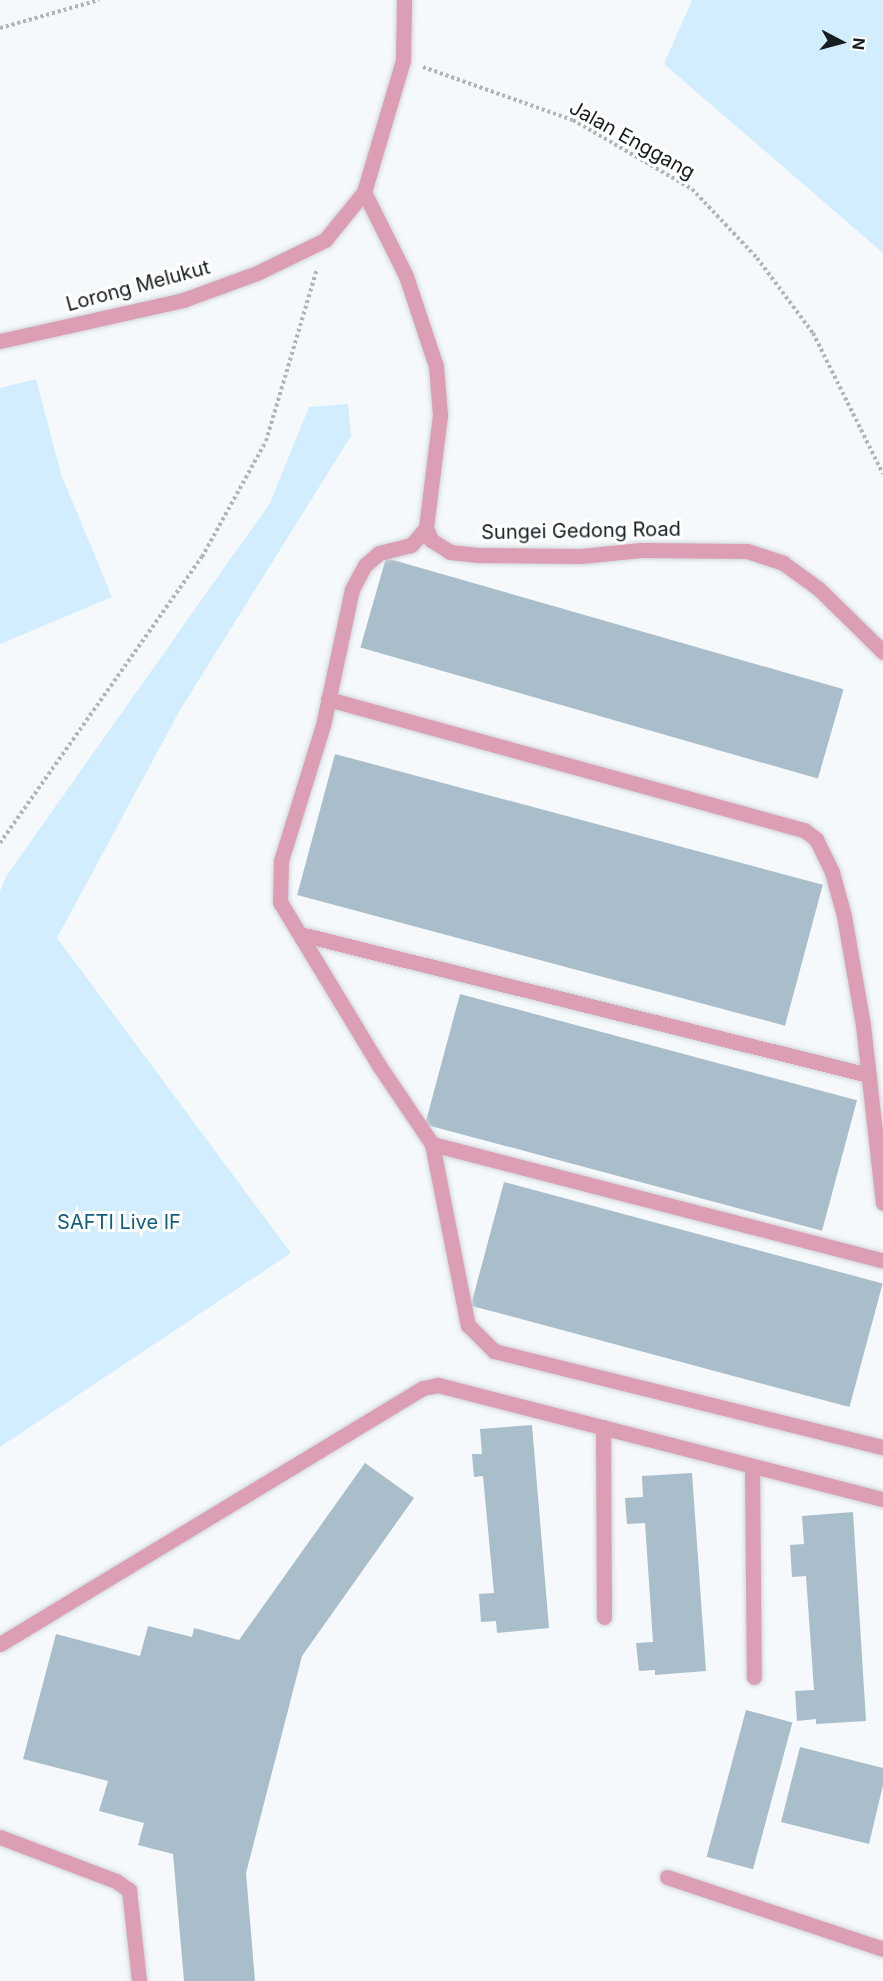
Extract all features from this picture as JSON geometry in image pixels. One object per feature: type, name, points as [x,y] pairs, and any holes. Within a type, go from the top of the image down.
[{"type":"lane","points":[[404,0],[403,60],[364,192],[406,276],[436,366],[440,415],[426,528],[411,544],[379,553],[365,565],[352,589],[323,724],[281,861],[280,902],[380,1066],[432,1144],[468,1325],[494,1351],[883,1447]]},
{"type":"lane","name":"Lorong Melukut","points":[[0,341],[183,300],[257,273],[325,240],[364,192]]},
{"type":"lane","name":"Sungei Gedong Road","points":[[426,528],[431,540],[441,548],[478,555],[581,556],[641,550],[747,551],[783,564],[819,589],[883,652]]},
{"type":"lane","points":[[328,699],[804,830],[816,839],[825,855],[838,894],[869,1075],[883,1203]]},
{"type":"lane","points":[[300,934],[869,1075]]},
{"type":"lane","points":[[432,1144],[883,1261]]},
{"type":"lane","points":[[0,1644],[423,1388],[438,1385],[883,1499]]},
{"type":"lane","points":[[603,1427],[604,1617]]},
{"type":"lane","points":[[752,1466],[754,1677]]},
{"type":"lane","points":[[0,1837],[116,1881],[129,1890],[139,1981]]},
{"type":"lane","points":[[667,1877],[883,1949]]},
{"type":"path","points":[[0,28],[99,0]]},
{"type":"path","name":"Jalan Enggang","points":[[403,60],[573,120],[692,189],[757,258],[813,333],[883,474]]},
{"type":"path","points":[[0,843],[202,557],[266,441],[325,240]]},
{"type":"green space","points":[[692,0],[883,0],[883,253],[664,64]]},
{"type":"green space","points":[[36,379],[61,474],[112,597],[0,644],[0,388]]},
{"type":"green space","name":"SAFTI Live IF","points":[[348,404],[351,436],[180,710],[57,938],[291,1253],[0,1447],[0,891],[7,875],[270,503],[309,407]]},
{"type":"building","points":[[386,558],[844,689],[818,779],[360,647]]},
{"type":"building","points":[[335,754],[823,885],[785,1026],[297,895]]},
{"type":"building","points":[[460,994],[857,1100],[822,1231],[425,1124]]},
{"type":"building","points":[[504,1182],[883,1283],[850,1407],[471,1306]]},
{"type":"building","points":[[532,1425],[549,1628],[497,1633],[496,1621],[481,1622],[479,1594],[494,1593],[483,1476],[474,1477],[472,1454],[482,1454],[480,1429]]},
{"type":"building","points":[[365,1463],[414,1498],[302,1656],[246,1873],[255,1981],[184,1981],[173,1854],[138,1845],[144,1823],[99,1811],[108,1781],[23,1759],[56,1634],[140,1656],[148,1626],[192,1637],[194,1628],[239,1640]]},
{"type":"building","points":[[692,1473],[706,1671],[655,1675],[655,1670],[639,1671],[636,1643],[653,1642],[645,1523],[627,1524],[625,1498],[643,1497],[642,1476]]},
{"type":"building","points":[[853,1512],[866,1721],[816,1724],[816,1719],[797,1721],[795,1691],[814,1690],[806,1576],[792,1577],[790,1545],[804,1544],[802,1516]]},
{"type":"building","points":[[746,1710],[792,1722],[753,1869],[707,1857]]},
{"type":"building","points":[[800,1747],[883,1768],[883,1785],[869,1844],[781,1822]]}]
